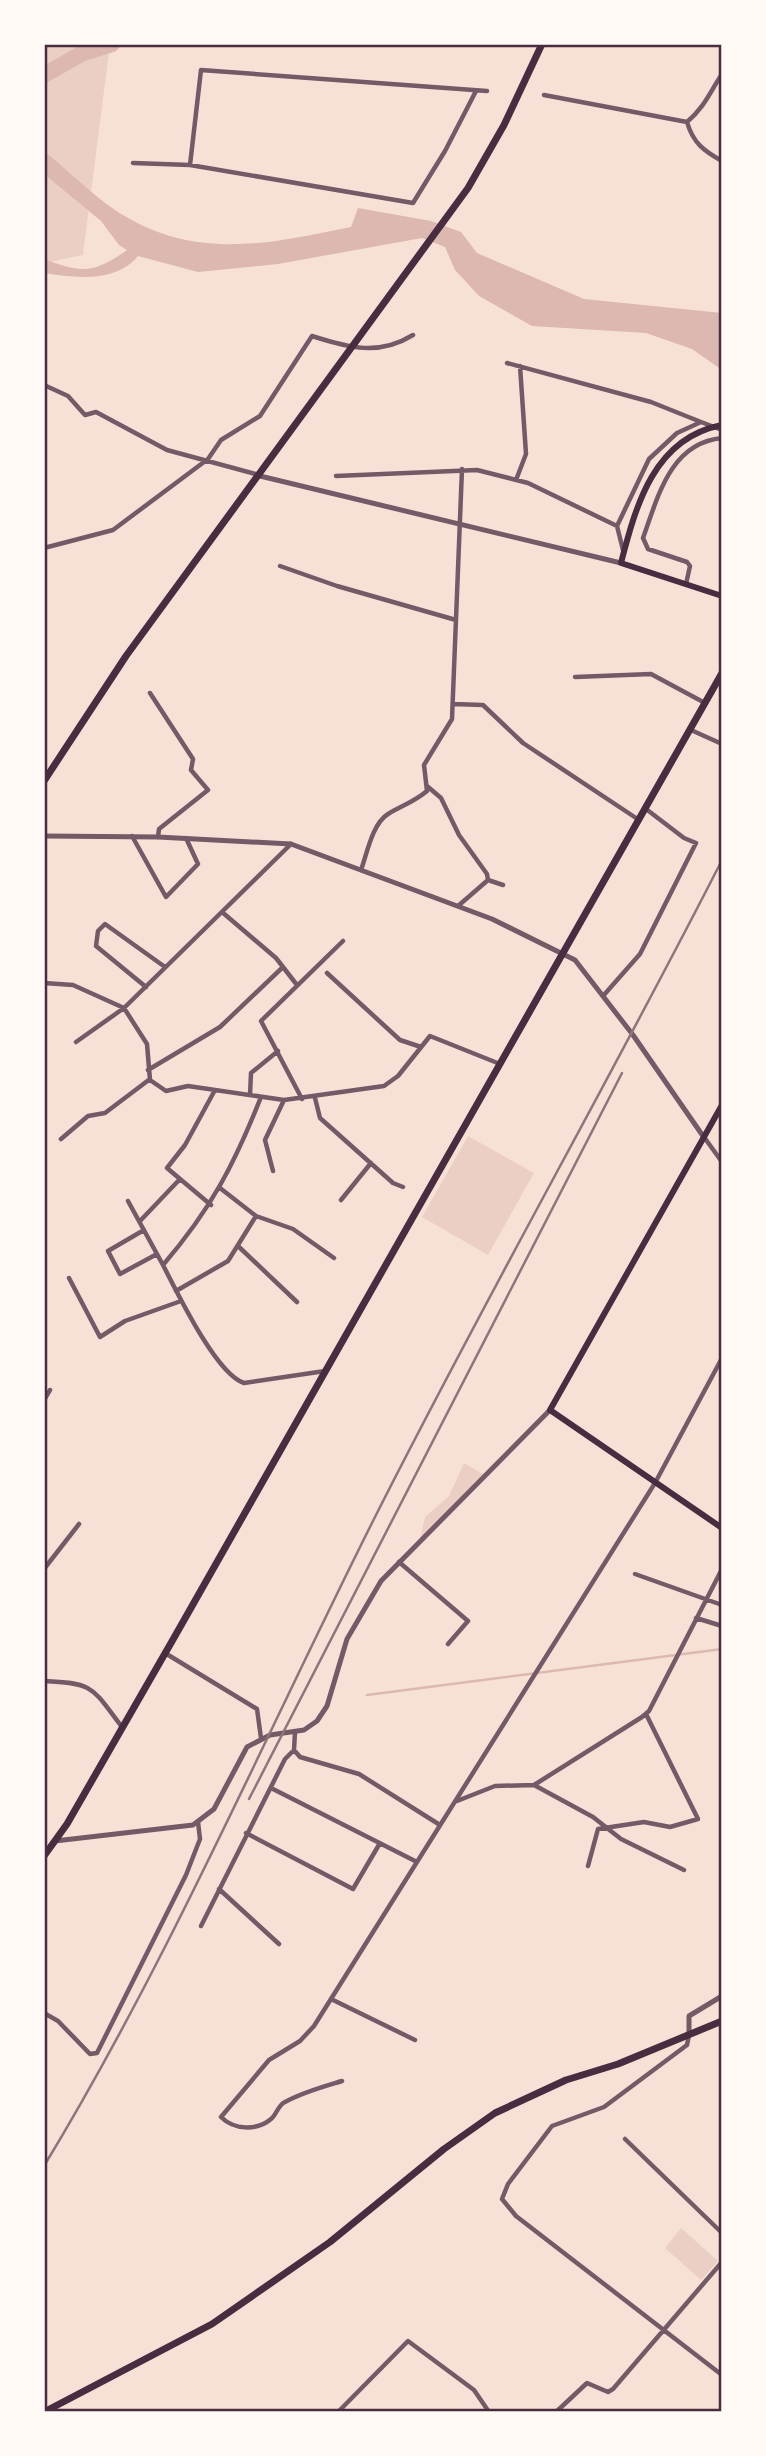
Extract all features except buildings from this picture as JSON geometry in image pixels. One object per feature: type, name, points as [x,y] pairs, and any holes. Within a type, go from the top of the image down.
[{"type":"highway","points":[[44,781],[127,656],[468,188],[504,125],[542,44]]},
{"type":"highway","points":[[44,1856],[166,1653],[565,954],[722,673]]},
{"type":"highway","points":[[44,2412],[212,2324],[330,2242],[444,2149],[495,2113],[566,2080],[618,2064],[722,2021]]},
{"type":"main road","points":[[722,428],[701,426],[673,448],[654,470],[621,564],[722,596]]},
{"type":"main road","points":[[722,1105],[550,1410],[722,1528]]},
{"type":"street","points":[[190,165],[201,70],[487,91]]},
{"type":"street","points":[[544,95],[687,122],[705,108],[706,98],[722,74]]},
{"type":"street","points":[[133,163],[190,165],[413,204],[445,151],[476,90]]},
{"type":"street","points":[[687,122],[691,138],[703,150],[722,161]]},
{"type":"street","points":[[44,548],[113,530],[177,479],[208,459],[221,440],[260,416],[312,336],[332,343],[386,349],[413,335]]},
{"type":"street","points":[[507,363],[651,402],[701,426]]},
{"type":"street","points":[[516,480],[526,454],[520,366]]},
{"type":"street","points":[[44,385],[68,396],[85,415],[96,412],[167,450],[208,459],[260,476],[621,564]]},
{"type":"street","points":[[624,554],[617,526],[649,459],[677,433],[701,426]]},
{"type":"street","points":[[686,584],[690,566],[687,562],[648,549],[643,538],[670,468],[699,445],[722,438]]},
{"type":"street","points":[[336,476],[462,469],[516,480],[617,526]]},
{"type":"street","points":[[361,870],[379,823],[427,791],[424,765],[452,719],[462,469]]},
{"type":"street","points":[[279,566],[337,586],[456,620]]},
{"type":"street","points":[[575,677],[650,674],[706,703]]},
{"type":"street","points":[[150,693],[193,759],[191,770],[208,790],[159,829],[158,837]]},
{"type":"street","points":[[453,704],[483,705],[523,743],[640,820]]},
{"type":"street","points":[[691,730],[722,744]]},
{"type":"street","points":[[427,785],[441,798],[459,835],[487,874],[488,880]]},
{"type":"street","points":[[603,996],[640,954],[696,843],[684,838],[646,809]]},
{"type":"street","points":[[44,836],[132,836],[291,844],[492,919],[565,954],[575,960],[603,996],[722,1162]]},
{"type":"street","points":[[132,836],[166,897],[198,864],[186,838]]},
{"type":"street","points":[[76,1042],[124,1008],[291,844]]},
{"type":"street","points":[[488,880],[503,885]]},
{"type":"street","points":[[458,906],[488,880]]},
{"type":"street","points":[[222,912],[283,967],[297,985]]},
{"type":"street","points":[[146,987],[96,946],[98,931],[105,923],[166,967]]},
{"type":"street","points":[[302,1099],[261,1021],[343,941]]},
{"type":"street","points":[[148,1070],[220,1027],[283,967]]},
{"type":"street","points":[[327,973],[400,1040],[421,1047]]},
{"type":"street","points":[[44,983],[73,985],[124,1008],[147,1044],[150,1079],[166,1091],[188,1086],[284,1100],[316,1098],[384,1086],[398,1076],[430,1036],[501,1064]]},
{"type":"street","points":[[250,1096],[251,1073],[278,1051]]},
{"type":"street","points":[[61,1139],[88,1116],[105,1113],[150,1079]]},
{"type":"street","points":[[211,1205],[167,1168],[185,1145],[215,1090]]},
{"type":"street","points":[[163,1265],[211,1205],[237,1158],[261,1097]]},
{"type":"street","points":[[316,1098],[320,1118],[403,1187]]},
{"type":"street","points":[[273,1171],[265,1140],[284,1100]]},
{"type":"street","points":[[341,1200],[371,1163]]},
{"type":"street","points":[[140,1222],[180,1179]]},
{"type":"street","points":[[220,1188],[256,1216],[293,1229],[334,1258]]},
{"type":"street","points":[[128,1201],[181,1301],[226,1370],[238,1381],[244,1383],[325,1371]]},
{"type":"street","points":[[176,1291],[228,1261],[256,1216]]},
{"type":"street","points":[[144,1230],[108,1251],[120,1274],[157,1254]]},
{"type":"street","points":[[238,1246],[297,1302]]},
{"type":"street","points":[[69,1278],[100,1337],[125,1321],[181,1301]]},
{"type":"street","points":[[342,2081],[301,2093],[283,2103],[270,2120],[244,2128],[229,2125],[221,2117],[269,2060],[300,2041],[330,1999],[655,1483],[722,1358]]},
{"type":"street","points":[[44,1400],[50,1390]]},
{"type":"street","points":[[55,1841],[198,1822],[214,1809],[247,1746],[261,1738],[303,1730],[323,1714],[347,1639],[374,1591],[399,1562],[550,1410]]},
{"type":"street","points":[[44,1569],[79,1524]]},
{"type":"street","points":[[399,1562],[468,1621],[448,1644]]},
{"type":"street","points":[[534,1785],[646,1714],[722,1569]]},
{"type":"street","points":[[635,1574],[722,1605]]},
{"type":"street","points":[[696,1618],[722,1626]]},
{"type":"street","points":[[166,1653],[257,1709],[261,1738]]},
{"type":"street","points":[[44,1681],[83,1684],[99,1697],[122,1727]]},
{"type":"street","points":[[588,1866],[598,1829],[644,1822],[670,1827],[698,1819],[646,1714]]},
{"type":"street","points":[[201,1926],[285,1759],[294,1750],[295,1732]]},
{"type":"street","points":[[294,1750],[300,1756],[359,1774],[440,1825]]},
{"type":"street","points":[[454,1802],[495,1786],[534,1785],[593,1817],[621,1839],[684,1870]]},
{"type":"street","points":[[271,1788],[416,1862]]},
{"type":"street","points":[[44,2012],[58,2021],[90,2054],[97,2053],[186,1875],[200,1839],[198,1822]]},
{"type":"street","points":[[246,1833],[353,1889],[380,1843]]},
{"type":"street","points":[[219,1889],[279,1944]]},
{"type":"street","points":[[722,1996],[689,2016],[687,2045],[604,2107],[552,2126],[508,2184],[502,2199],[516,2216],[722,2375]]},
{"type":"street","points":[[330,1999],[415,2040]]},
{"type":"street","points":[[625,2138],[722,2232]]},
{"type":"street","points":[[556,2412],[587,2383],[608,2392],[613,2389],[722,2262]]},
{"type":"street","points":[[338,2412],[408,2341],[474,2390],[486,2411]]},
{"type":"shaded area","points":[[44,44],[110,44],[83,255],[44,263]]},
{"type":"shaded area","points":[[44,151],[118,212],[175,237],[204,243],[232,244],[290,239],[351,227],[358,208],[431,221],[461,232],[477,253],[584,299],[722,313],[722,370],[692,349],[646,333],[532,326],[479,296],[455,270],[445,247],[422,238],[278,264],[198,272],[138,256],[129,265],[107,275],[82,277],[44,273],[44,259],[68,267],[87,269],[105,264],[127,250],[119,245],[101,221],[44,174]]},
{"type":"shaded area","points":[[468,1136],[534,1173],[488,1255],[422,1217]]},
{"type":"shaded area","points":[[464,1463],[483,1474],[420,1539],[425,1517],[449,1496]]},
{"type":"shaded area","points":[[681,2228],[718,2261],[701,2280],[665,2248]]},
{"type":"waterway","points":[[44,75],[83,53],[112,44]]},
{"type":"waterway","points":[[367,1695],[722,1649]]},
{"type":"railway","points":[[44,2166],[133,2009],[373,1521],[722,860]]},
{"type":"railway","points":[[249,1799],[622,1073]]}]
